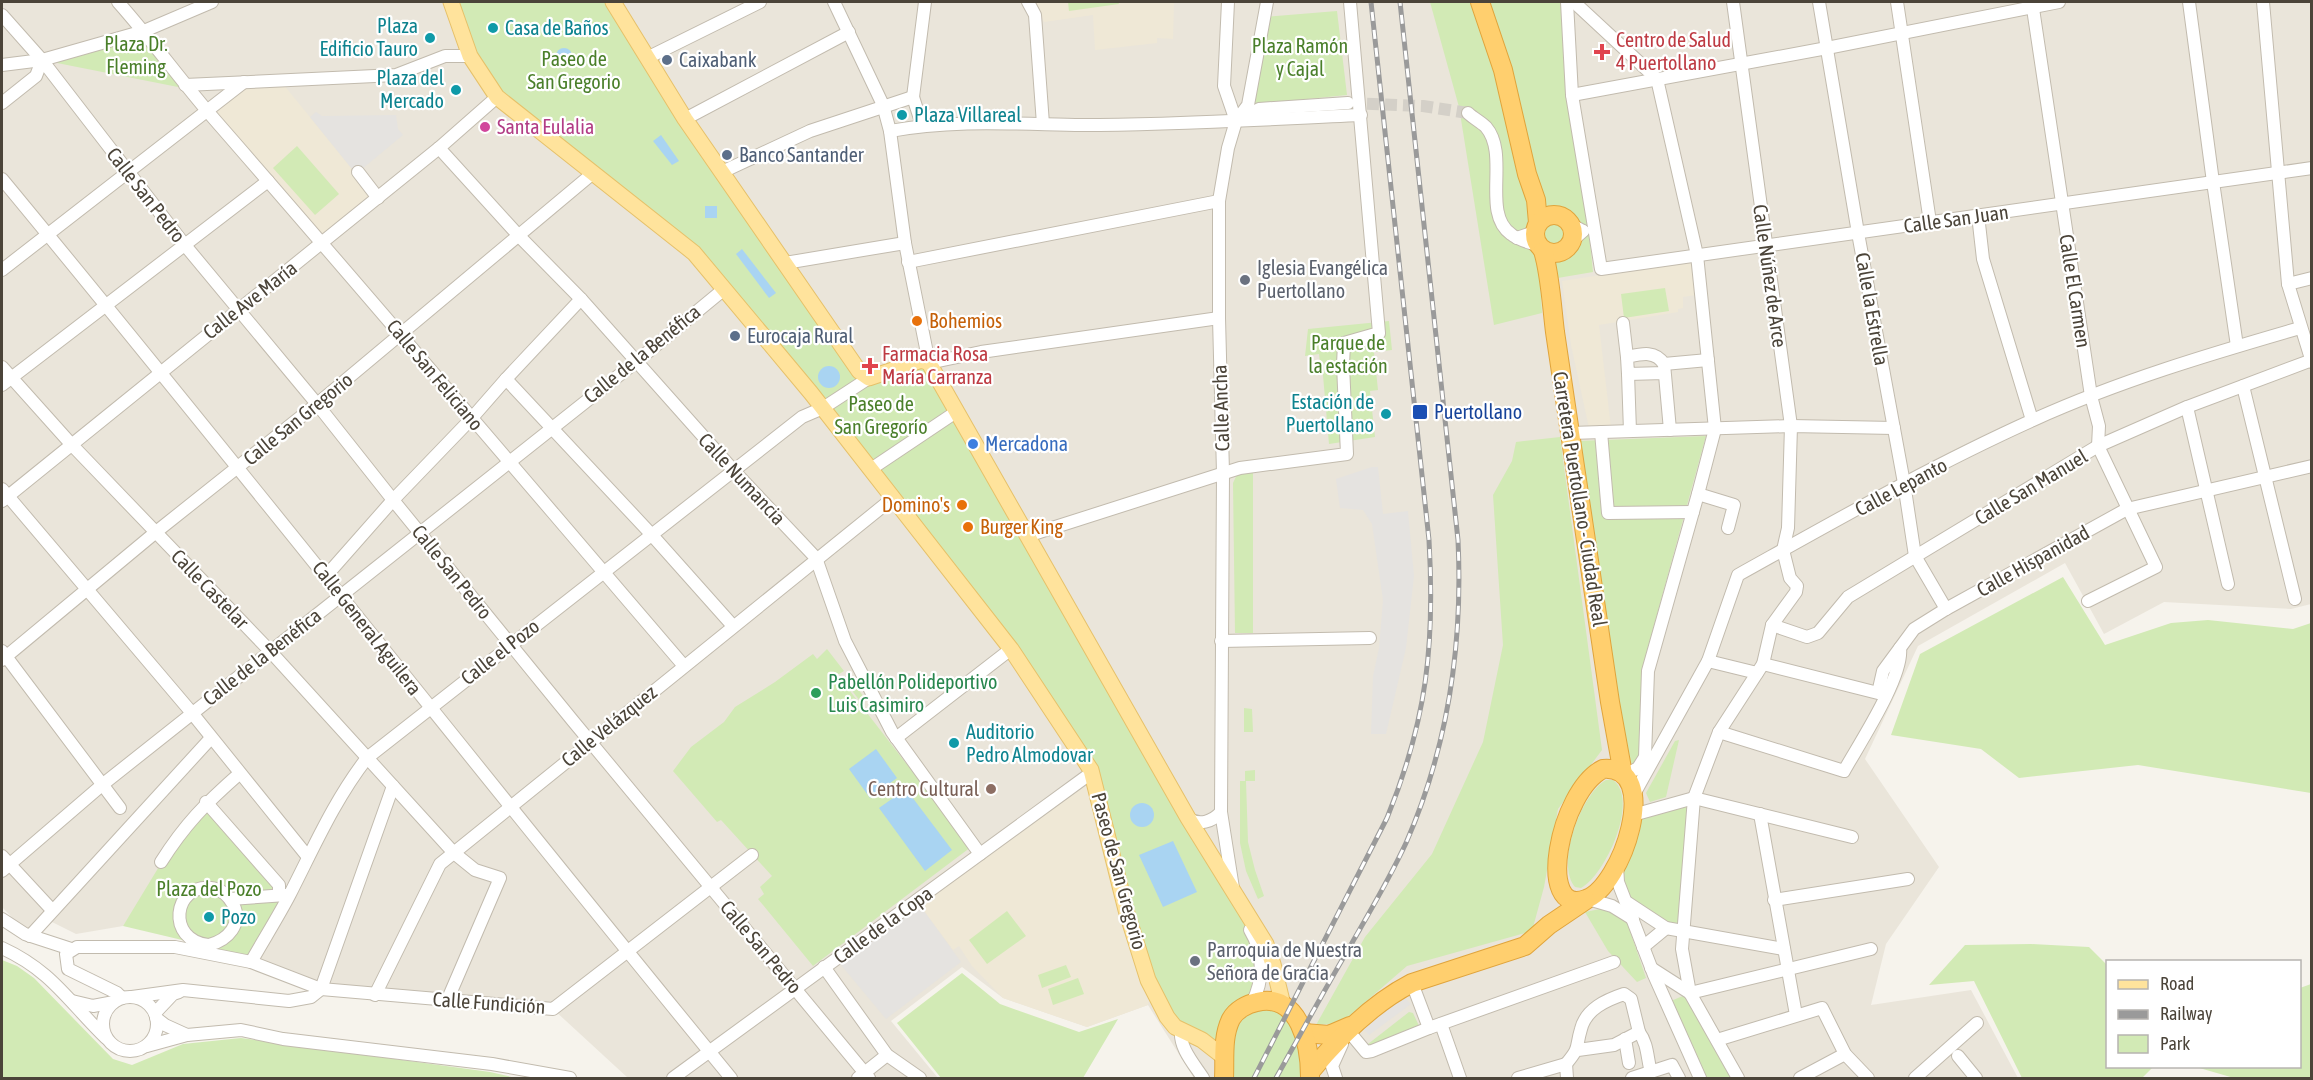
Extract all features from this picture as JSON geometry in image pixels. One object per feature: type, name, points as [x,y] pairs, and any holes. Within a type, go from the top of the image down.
[{"type":"highway","name":"Carretera Puertollano - Ciudad Real","points":[[1480,2],[1503,70],[1527,174],[1536,200],[1539,244],[1547,277],[1616,733],[1624,774],[1632,785],[1633,796]]},
{"type":"highway","points":[[1536,200],[1575,228]]},
{"type":"highway","points":[[1545,217],[1575,228],[1564,251],[1539,244],[1545,217]]},
{"type":"highway","points":[[1549,925],[1558,880],[1558,855],[1566,819],[1577,794],[1594,774],[1616,733]]},
{"type":"highway","points":[[1594,774],[1610,769],[1617,769],[1624,774]]},
{"type":"highway","points":[[1310,1075],[1354,1029],[1397,991],[1412,983],[1525,946],[1549,925],[1604,885],[1617,864],[1629,834],[1633,815],[1633,796]]},
{"type":"highway","points":[[1558,880],[1561,891],[1567,897],[1577,901],[1587,899]]},
{"type":"highway","points":[[1224,1078],[1226,1035],[1230,1021],[1235,1014],[1252,1003],[1267,1000],[1283,1005],[1295,1017],[1304,1033],[1310,1075]]},
{"type":"highway","points":[[1304,1033],[1329,1035],[1354,1029]]},
{"type":"main road","name":"Paseo de San Gregorio","points":[[451,2],[470,56],[497,97],[694,253],[723,290],[825,407],[1011,649],[1096,781],[1120,891],[1148,980],[1167,1017],[1181,1030],[1214,1048],[1225,1058]]},
{"type":"main road","points":[[613,2],[685,119],[862,378],[922,360],[927,362],[1188,818],[1270,952],[1283,1005]]},
{"type":"street","points":[[118,2],[144,31],[185,85],[396,75],[445,56],[470,56]]},
{"type":"street","points":[[2,64],[42,60],[144,31],[212,2]]},
{"type":"street","points":[[647,58],[760,2]]},
{"type":"street","points":[[834,2],[883,105],[890,131],[908,262],[927,362],[981,352],[1219,318]]},
{"type":"street","points":[[922,125],[913,97],[925,2]]},
{"type":"street","points":[[1028,2],[1035,15],[1043,124]]},
{"type":"street","points":[[1228,2],[1224,86],[1236,121]]},
{"type":"street","name":"Calle Ancha","points":[[1235,897],[1221,816],[1223,473],[1219,201],[1228,148],[1236,121],[1248,105],[1267,2]]},
{"type":"street","points":[[1027,536],[1253,465],[1347,454],[1344,343],[1379,333],[1350,2]]},
{"type":"street","points":[[1567,2],[1575,228]]},
{"type":"street","name":"Calle Núñez de Arce","points":[[1733,2],[1791,426],[1788,528],[1783,550]]},
{"type":"street","name":"Calle la Estrella","points":[[1819,2],[1916,556],[1946,609]]},
{"type":"street","points":[[1897,2],[1930,222]]},
{"type":"street","points":[[1572,95],[1827,48],[2033,4],[2059,2]]},
{"type":"street","points":[[2189,2],[2212,182],[2237,346]]},
{"type":"street","points":[[2263,2],[2288,284],[2311,361]]},
{"type":"street","points":[[1582,4],[1657,79],[1697,255],[1715,429],[1648,671],[1645,757],[1638,768],[1624,774]]},
{"type":"street","name":"Calle El Carmen","points":[[2033,4],[2091,396],[2099,426],[2098,446],[2156,567],[2088,601]]},
{"type":"street","name":"Calle San Pedro","points":[[2,15],[42,60],[184,244],[317,404],[510,644],[796,988],[864,1077]]},
{"type":"street","points":[[685,119],[849,32]]},
{"type":"street","points":[[2,103],[36,76],[42,60]]},
{"type":"street","points":[[2,270],[244,82]]},
{"type":"street","name":"Calle San Feliciano","points":[[185,85],[684,666]]},
{"type":"street","name":"Calle Ave María","points":[[4,495],[378,198],[497,97]]},
{"type":"street","points":[[722,172],[810,131],[883,105],[913,97]]},
{"type":"street","points":[[1236,121],[1259,109],[1348,103]]},
{"type":"street","points":[[1468,113],[1487,128],[1496,147],[1498,212],[1502,224],[1509,233],[1539,244]]},
{"type":"street","points":[[890,131],[922,125],[1236,121],[1361,115]]},
{"type":"street","name":"Calle Numancia","points":[[439,148],[519,236],[581,299],[734,471],[816,558],[845,641],[896,738],[980,854]]},
{"type":"street","name":"Calle San Juan","points":[[1575,228],[1601,269],[2312,168]]},
{"type":"street","points":[[358,172],[378,198]]},
{"type":"street","name":"Calle San Gregorio","points":[[3,656],[317,404],[592,174]]},
{"type":"street","name":"Calle General Aguilera","points":[[2,179],[161,371],[510,807],[731,1078]]},
{"type":"street","points":[[6,381],[268,181]]},
{"type":"street","points":[[908,262],[1219,201]]},
{"type":"street","points":[[1978,215],[1983,259],[2032,420]]},
{"type":"street","points":[[784,263],[905,243]]},
{"type":"street","points":[[2288,284],[2312,278]]},
{"type":"street","name":"Calle de la Benéfica","points":[[4,864],[508,461],[637,361],[723,290]]},
{"type":"street","points":[[326,576],[393,500],[581,299]]},
{"type":"street","points":[[1623,323],[1630,431]]},
{"type":"street","name":"Calle Lepanto","points":[[1633,796],[1708,661],[1738,575],[1904,483],[2032,420],[2091,396],[2237,346],[2300,328]]},
{"type":"street","points":[[1627,357],[1653,354],[1659,357],[1664,369],[1670,430]]},
{"type":"street","points":[[1628,374],[1708,360]]},
{"type":"street","name":"Calle San Manuel","points":[[1772,625],[1807,637],[1818,633],[1848,597],[2098,446],[2187,407],[2311,361]]},
{"type":"street","name":"Calle Castelar","points":[[2,367],[6,381],[71,444],[270,651],[454,854],[475,870],[500,878],[447,1001]]},
{"type":"street","points":[[825,407],[862,378]]},
{"type":"street","points":[[506,379],[651,534],[733,627]]},
{"type":"street","points":[[2243,386],[2295,599]]},
{"type":"street","name":"Calle el Pozo","points":[[251,962],[284,895],[342,795],[367,758],[802,417],[825,407]]},
{"type":"street","points":[[2187,407],[2228,584]]},
{"type":"street","points":[[871,469],[956,412]]},
{"type":"street","points":[[1571,433],[1791,426],[1894,428]]},
{"type":"street","points":[[1601,432],[1608,513],[1693,513]]},
{"type":"street","name":"Calle Hispanidad","points":[[1719,732],[1844,771],[1886,696],[1902,659],[1900,648],[1914,629],[2127,509],[2312,466]]},
{"type":"street","points":[[1698,494],[1735,501],[1728,528]]},
{"type":"street","points":[[4,495],[192,713],[308,857]]},
{"type":"street","name":"Calle Velázquez","points":[[375,995],[440,864],[893,498]]},
{"type":"street","points":[[1738,1078],[1690,993],[1682,949],[1694,798],[1719,732],[1760,668],[1772,625],[1797,592],[1797,586],[1790,578],[1783,550]]},
{"type":"street","points":[[1221,640],[1370,638]]},
{"type":"street","points":[[1708,661],[1760,668],[1878,693],[1883,671],[1900,648]]},
{"type":"street","points":[[896,738],[1011,649]]},
{"type":"street","points":[[3,656],[120,808]]},
{"type":"street","points":[[30,936],[211,738]]},
{"type":"street","name":"Calle de la Copa","points":[[673,1078],[1087,776],[1091,770]]},
{"type":"street","points":[[162,862],[180,832],[206,802],[239,774]]},
{"type":"street","points":[[72,1001],[93,1006],[183,990],[289,1000],[311,997],[321,989],[393,786]]},
{"type":"street","points":[[1633,815],[1694,798],[1852,837]]},
{"type":"street","points":[[206,802],[279,885],[284,895],[230,899]]},
{"type":"street","points":[[1760,814],[1796,1015]]},
{"type":"street","points":[[1188,818],[1193,822],[1206,822],[1221,816]]},
{"type":"street","name":"Calle Ancha","points":[[1213,861],[1221,816]]},
{"type":"street","name":"Calle Fundición","points":[[2,919],[30,936],[71,949],[154,946],[202,948],[251,962],[321,989],[553,1009],[752,855]]},
{"type":"street","points":[[1213,861],[1219,878],[1257,944],[1261,979],[1252,1003]]},
{"type":"street","points":[[4,864],[52,910]]},
{"type":"street","points":[[1617,864],[1618,882],[1628,903],[1651,968],[1700,1078]]},
{"type":"street","points":[[1774,900],[1908,879]]},
{"type":"street","points":[[205,888],[223,892],[235,908],[236,918],[234,928],[228,937],[219,943],[202,948],[182,931],[179,912],[188,896],[195,890],[205,888]]},
{"type":"street","points":[[1587,899],[1612,906],[1633,919]]},
{"type":"street","points":[[1628,903],[1666,928],[1784,949]]},
{"type":"street","points":[[1643,947],[1666,928]]},
{"type":"street","points":[[2,948],[25,959],[45,974],[112,1045],[129,1052],[187,1035],[242,1030],[283,1039],[492,1064],[570,1078]]},
{"type":"street","points":[[71,949],[66,954],[68,969],[117,993],[123,999],[146,1002],[165,1025],[187,1035]]},
{"type":"street","points":[[1651,968],[1690,993],[1871,949]]},
{"type":"street","points":[[1336,1078],[1332,1071],[1333,1060],[1343,1042],[1354,1029],[1366,1052],[1614,962]]},
{"type":"street","points":[[824,967],[887,1055],[920,1078]]},
{"type":"street","points":[[1412,983],[1461,1078]]},
{"type":"street","points":[[147,1046],[157,1028],[156,1016],[173,994],[183,990]]},
{"type":"street","points":[[1518,1078],[1566,1064],[1578,1050],[1580,1030],[1585,1017],[1606,1000],[1624,994],[1631,999],[1640,1032],[1647,1042],[1646,1056],[1651,1072]]},
{"type":"street","points":[[106,1038],[103,1019],[107,1010],[123,999]]},
{"type":"street","points":[[1717,1040],[1822,1008],[1845,1054],[1868,1078]]},
{"type":"street","points":[[1915,1078],[1977,1023]]},
{"type":"street","points":[[1181,1030],[1181,1039],[1203,1078]]},
{"type":"street","points":[[1578,1050],[1614,1045],[1640,1032]]},
{"type":"street","points":[[1625,1039],[1629,1063]]},
{"type":"street","points":[[1800,1078],[1845,1054]]},
{"type":"street","points":[[864,1077],[887,1055]]},
{"type":"street","points":[[1958,1056],[1976,1078]]},
{"type":"street","points":[[1566,1064],[1567,1078]]},
{"type":"street","points":[[1632,1078],[1672,1065],[1678,1078]]},
{"type":"shaded area","points":[[2,2],[2311,2],[2311,604],[2291,609],[2164,602],[2104,634],[2065,563],[1918,646],[1865,759],[1939,867],[1886,944],[1871,1005],[1971,990],[2018,1078],[1194,1078],[1148,1005],[1087,1027],[1003,998],[962,967],[891,1021],[938,1078],[628,1078],[553,1009],[321,989],[251,962],[205,807],[123,926],[76,934],[50,921],[30,936],[2,907]]},
{"type":"shaded area","points":[[1034,2],[1174,2],[1173,39],[1157,38],[1157,43],[1095,50],[1093,15],[1044,22]]},
{"type":"shaded area","points":[[283,84],[375,197],[322,239],[212,113],[247,85]]},
{"type":"shaded area","points":[[316,112],[322,116],[396,115],[398,129],[403,135],[356,174],[310,117]]},
{"type":"shaded area","points":[[1693,261],[1696,295],[1683,297],[1683,308],[1678,309],[1678,312],[1599,325],[1611,428],[1589,428],[1571,345],[1562,281]]},
{"type":"shaded area","points":[[1378,467],[1383,514],[1408,511],[1414,576],[1406,648],[1386,734],[1371,734],[1373,676],[1379,648],[1383,600],[1372,524],[1363,510],[1340,508],[1336,479]]},
{"type":"shaded area","points":[[1087,776],[1152,989],[1148,1005],[1087,1027],[1003,998],[972,966],[959,946],[953,950],[916,900]]},
{"type":"shaded area","points":[[916,900],[961,962],[886,1019],[836,959]]},
{"type":"shaded area","points":[[1397,991],[1411,1004],[1369,1035],[1357,1023]]},
{"type":"green space","name":"Paseo de San Gregorío","points":[[451,2],[613,2],[860,379],[922,360],[1254,937],[1261,967],[1225,1058],[1181,1030],[1152,989],[1096,781],[1017,658],[694,253],[497,97]]},
{"type":"green space","points":[[1068,2],[1118,2],[1119,4],[1069,11]]},
{"type":"green space","points":[[1430,2],[1566,2],[1593,272],[1540,281],[1542,313],[1494,325],[1459,107]]},
{"type":"green space","name":"Plaza Ramón y Cajal","points":[[1337,11],[1347,95],[1248,105],[1264,17]]},
{"type":"green space","name":"Plaza Dr. Fleming","points":[[144,31],[188,89],[42,60]]},
{"type":"green space","points":[[297,146],[339,194],[315,215],[273,168]]},
{"type":"green space","points":[[1665,288],[1669,311],[1624,318],[1621,294]]},
{"type":"green space","name":"Parque de la estación","points":[[1389,321],[1392,350],[1374,352],[1378,390],[1370,391],[1375,437],[1329,444],[1322,364],[1319,354],[1305,356],[1308,329]]},
{"type":"green space","points":[[1706,436],[1644,662],[1639,755],[1633,765],[1627,757],[1578,441]]},
{"type":"green space","points":[[1560,437],[1602,750],[1558,809],[1544,887],[1532,931],[1407,966],[1341,1023],[1316,1025],[1365,937],[1432,854],[1483,742],[1503,645],[1493,495],[1512,461],[1516,442]]},
{"type":"green space","points":[[1253,465],[1253,633],[1235,633],[1233,483],[1240,468]]},
{"type":"green space","points":[[2063,577],[2105,645],[2171,623],[2208,620],[2293,629],[2311,623],[2311,793],[2138,765],[2019,778],[1981,749],[1891,735],[1920,654]]},
{"type":"green space","points":[[827,649],[844,671],[836,673],[971,847],[813,966],[758,899],[764,894],[760,887],[772,876],[721,820],[717,822],[673,771],[691,747],[724,722],[735,707],[775,682],[813,654],[817,659]]},
{"type":"green space","points":[[847,675],[864,697],[860,701],[843,679]]},
{"type":"green space","points":[[1244,708],[1252,709],[1253,732],[1244,732]]},
{"type":"green space","points":[[1679,740],[1666,797],[1650,802],[1646,793],[1675,741]]},
{"type":"green space","points":[[1255,770],[1255,781],[1246,781],[1248,842],[1264,896],[1258,899],[1246,871],[1240,843],[1240,781],[1245,781],[1245,771]]},
{"type":"green space","points":[[1606,780],[1613,780],[1620,790],[1623,803],[1621,820],[1609,853],[1600,868],[1581,888],[1575,887],[1568,863],[1569,847],[1580,814],[1588,799]]},
{"type":"green space","points":[[1694,798],[1682,930],[1628,903],[1618,882],[1633,815]]},
{"type":"green space","name":"Plaza del Pozo","points":[[206,802],[290,894],[251,962],[199,944],[123,926],[180,832]]},
{"type":"green space","points":[[1605,908],[1627,922],[1646,978],[1637,982],[1608,951],[1585,912]]},
{"type":"green space","points":[[1007,911],[1026,936],[987,964],[969,940]]},
{"type":"green space","points":[[2031,944],[2089,947],[2106,964],[2106,1068],[2152,1068],[2142,1078],[2022,1078],[1974,981],[1929,985],[1965,945]]},
{"type":"green space","points":[[2,960],[17,966],[34,978],[113,1059],[132,1065],[183,1044],[241,1038],[490,1072],[516,1078],[2,1078]]},
{"type":"green space","points":[[1066,965],[1071,977],[1042,988],[1038,975]]},
{"type":"green space","points":[[962,973],[1000,1004],[1079,1032],[1118,1019],[1083,1078],[941,1078],[897,1023]]},
{"type":"green space","points":[[1078,978],[1084,994],[1053,1005],[1048,989]]},
{"type":"green space","points":[[2311,984],[2311,1078],[2234,1078],[2199,1068],[2301,1068],[2301,988]]},
{"type":"green space","points":[[1690,993],[1738,1078],[1700,1078],[1666,1003]]},
{"type":"green space","points":[[1267,1008],[1285,1019],[1296,1036],[1301,1057],[1302,1078],[1232,1078],[1233,1044],[1239,1025],[1254,1012]]},
{"type":"green space","points":[[1409,1012],[1413,1013],[1420,1028],[1370,1049],[1368,1044]]},
{"type":"water","points":[[564,48],[570,50],[572,56],[570,62],[564,64],[558,62],[556,56],[558,50]]},
{"type":"water","points":[[661,135],[679,161],[672,165],[653,141]]},
{"type":"water","points":[[705,206],[717,206],[717,218],[705,218]]},
{"type":"water","points":[[742,249],[776,293],[769,298],[736,254]]},
{"type":"water","points":[[829,366],[837,369],[840,377],[837,385],[829,388],[821,385],[818,377],[821,369]]},
{"type":"water","points":[[876,749],[897,778],[870,798],[849,769]]},
{"type":"water","points":[[906,789],[952,850],[925,871],[879,808]]},
{"type":"water","points":[[1142,803],[1147,804],[1153,810],[1153,820],[1147,826],[1142,827],[1137,826],[1131,820],[1130,815],[1131,810],[1137,804]]},
{"type":"water","points":[[1173,841],[1197,892],[1163,907],[1139,855]]},
{"type":"tunnel","points":[[1349,103],[1423,106],[1468,113]]},
{"type":"railway","points":[[1254,1078],[1387,818],[1411,748],[1425,681],[1429,648],[1431,614],[1429,540],[1371,2]]},
{"type":"railway","points":[[1276,1078],[1377,900],[1406,843],[1433,770],[1450,694],[1455,656],[1458,618],[1458,540],[1400,2]]},
{"type":"place","name":"Casa de Baños","points":[[493,28]]},
{"type":"place","name":"Plaza Edificio Tauro","points":[[430,38]]},
{"type":"place","name":"Centro de Salud 4 Puertollano","points":[[1602,52]]},
{"type":"place","name":"Caixabank","points":[[667,60]]},
{"type":"place","name":"Plaza del Mercado","points":[[456,90]]},
{"type":"place","name":"Plaza Villareal","points":[[902,115]]},
{"type":"place","name":"Santa Eulalia","points":[[485,127]]},
{"type":"place","name":"Banco Santander","points":[[727,155]]},
{"type":"place","name":"Iglesia Evangélica Puertollano","points":[[1245,280]]},
{"type":"place","name":"Bohemios","points":[[917,321]]},
{"type":"place","name":"Eurocaja Rural","points":[[735,336]]},
{"type":"place","name":"Farmacia Rosa María Carranza","points":[[870,366]]},
{"type":"place","name":"Puertollano","points":[[1420,412]]},
{"type":"place","name":"Estación de Puertollano","points":[[1386,414]]},
{"type":"place","name":"Mercadona","points":[[973,444]]},
{"type":"place","name":"Domino's","points":[[962,505]]},
{"type":"place","name":"Burger King","points":[[968,527]]},
{"type":"place","name":"Pabellón Polideportivo Luis Casimiro","points":[[816,693]]},
{"type":"place","name":"Auditorio Pedro Almodovar","points":[[954,743]]},
{"type":"place","name":"Centro Cultural","points":[[991,789]]},
{"type":"place","name":"Pozo","points":[[209,917]]},
{"type":"place","name":"Parroquia de Nuestra Señora de Gracia","points":[[1195,961]]}]
